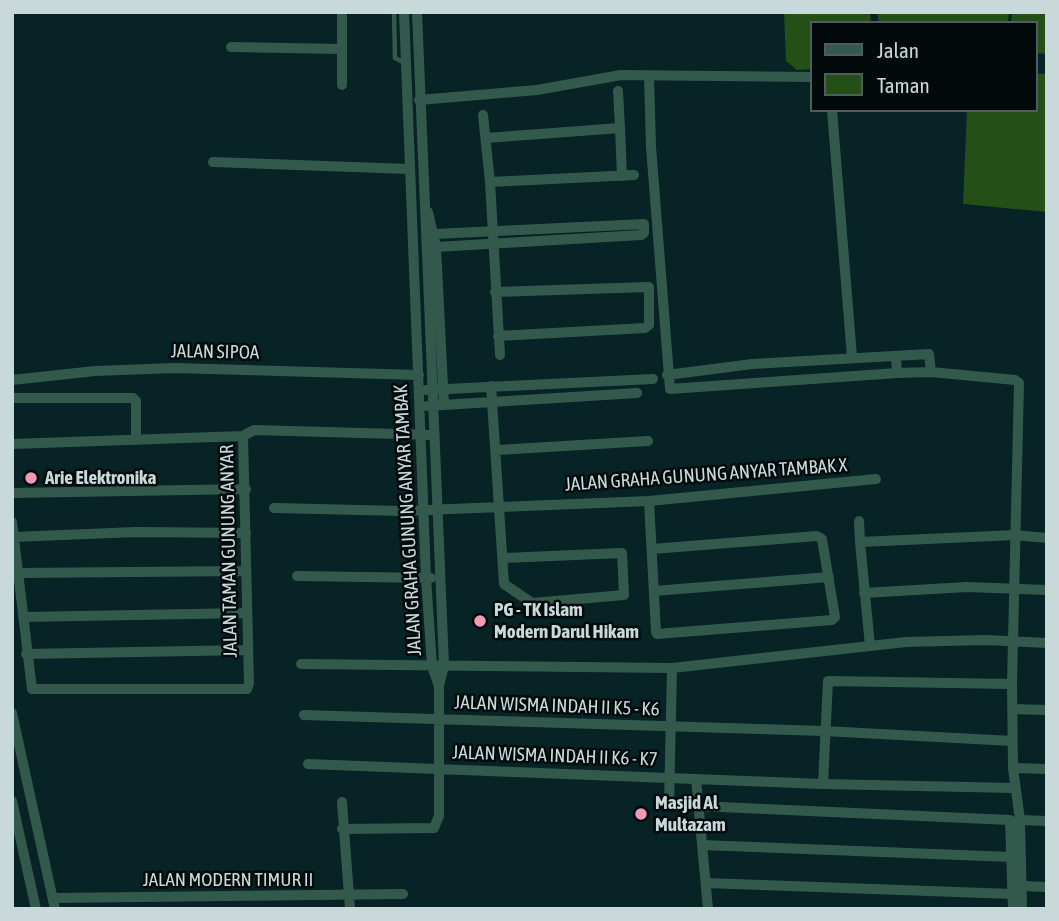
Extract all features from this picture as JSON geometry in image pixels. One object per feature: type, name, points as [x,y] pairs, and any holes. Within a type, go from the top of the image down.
[{"type":"street","points":[[342,12],[342,85]]},
{"type":"street","name":"JALAN GRAHA GUNUNG ANYAR TAMBAK","points":[[404,12],[426,578],[432,666],[439,686]]},
{"type":"street","name":"JALAN GRAHA GUNUNG ANYAR TAMBAK","points":[[417,12],[431,390],[438,406],[434,435],[444,665],[439,686]]},
{"type":"street","points":[[230,47],[341,49]]},
{"type":"street","points":[[419,100],[537,90],[606,76],[810,77]]},
{"type":"street","points":[[649,76],[651,147],[670,389],[896,364],[929,355],[931,365]]},
{"type":"street","points":[[618,91],[622,176]]},
{"type":"street","points":[[832,112],[852,357]]},
{"type":"street","points":[[483,115],[490,182],[500,355]]},
{"type":"street","points":[[486,138],[620,128]]},
{"type":"street","points":[[213,162],[409,169]]},
{"type":"street","points":[[490,182],[634,175]]},
{"type":"street","points":[[425,206],[435,234],[436,247],[443,388],[438,406]]},
{"type":"street","points":[[435,234],[642,223],[644,233],[436,247]]},
{"type":"street","points":[[495,292],[646,285],[649,325],[645,328],[498,335]]},
{"type":"street","points":[[667,375],[752,364],[852,357],[896,364],[931,365],[1018,380],[1012,741],[1020,820],[1022,909]]},
{"type":"street","name":"JALAN SIPOA","points":[[12,380],[95,371],[175,368],[419,375]]},
{"type":"street","points":[[419,406],[438,406],[492,394],[540,392],[653,379]]},
{"type":"street","points":[[419,390],[443,388],[492,394],[637,393]]},
{"type":"street","points":[[492,394],[503,580],[532,603],[622,597],[623,553],[503,558]]},
{"type":"street","points":[[12,398],[133,398],[136,401],[136,440]]},
{"type":"street","name":"JALAN TAMAN GUNUNG ANYAR","points":[[26,654],[30,687],[35,690],[247,689],[246,489],[243,436],[254,430],[434,435]]},
{"type":"street","points":[[12,444],[243,436]]},
{"type":"street","points":[[497,450],[648,441]]},
{"type":"street","name":"JALAN GRAHA GUNUNG ANYAR TAMBAK X","points":[[274,508],[438,510],[649,501],[876,479]]},
{"type":"street","points":[[12,493],[246,489]]},
{"type":"street","points":[[649,501],[656,632],[660,635],[832,620],[835,617],[822,539],[817,536],[652,549]]},
{"type":"street","points":[[859,521],[870,646]]},
{"type":"street","points":[[12,523],[26,654],[248,650]]},
{"type":"street","points":[[14,537],[135,532],[246,533]]},
{"type":"street","points":[[860,542],[1015,535],[1047,538]]},
{"type":"street","points":[[19,573],[246,571]]},
{"type":"street","points":[[297,576],[439,578]]},
{"type":"street","points":[[654,592],[829,577]]},
{"type":"street","points":[[864,593],[967,587],[1047,590]]},
{"type":"street","points":[[23,617],[247,612]]},
{"type":"street","points":[[301,664],[672,668],[870,646],[950,641],[1047,643]]},
{"type":"street","points":[[669,805],[672,668]]},
{"type":"street","points":[[823,784],[826,683],[831,680],[1012,684]]},
{"type":"street","points":[[342,829],[434,828],[439,816],[439,686]]},
{"type":"street","points":[[1013,709],[1047,710]]},
{"type":"street","points":[[12,713],[54,903]]},
{"type":"street","name":"JALAN WISMA INDAH II K5 - K6","points":[[304,715],[824,731],[1012,741]]},
{"type":"street","name":"JALAN WISMA INDAH II K6 - K7","points":[[308,764],[823,784],[1016,788]]},
{"type":"street","points":[[1013,768],[1047,769]]},
{"type":"street","points":[[696,779],[708,909]]},
{"type":"street","points":[[12,801],[34,903]]},
{"type":"street","points":[[342,803],[350,909]]},
{"type":"street","points":[[698,806],[1010,820],[1013,909]]},
{"type":"street","points":[[1020,820],[1047,821]]},
{"type":"street","points":[[702,845],[1011,857]]},
{"type":"street","points":[[27,865],[43,861]]},
{"type":"street","points":[[706,883],[1012,894]]},
{"type":"street","points":[[1021,886],[1047,887]]},
{"type":"street","name":"JALAN MODERN TIMUR II","points":[[54,903],[403,894]]},
{"type":"lane","points":[[394,12],[395,58],[405,64]]},
{"type":"green space","points":[[784,12],[870,12],[871,21],[810,21],[810,69],[797,70],[786,61]]},
{"type":"green space","points":[[877,12],[1009,12],[1008,21],[879,21]]},
{"type":"green space","points":[[1012,12],[1047,12],[1047,54],[1038,53],[1038,21],[1011,21]]},
{"type":"green space","points":[[1038,73],[1045,74],[1047,212],[963,204],[967,112],[1038,112]]},
{"type":"place","name":"Arie Elektronika","points":[[31,478]]},
{"type":"place","name":"PG - TK Islam Modern Darul Hikam","points":[[480,621]]},
{"type":"place","name":"Masjid Al Multazam","points":[[641,814]]}]
